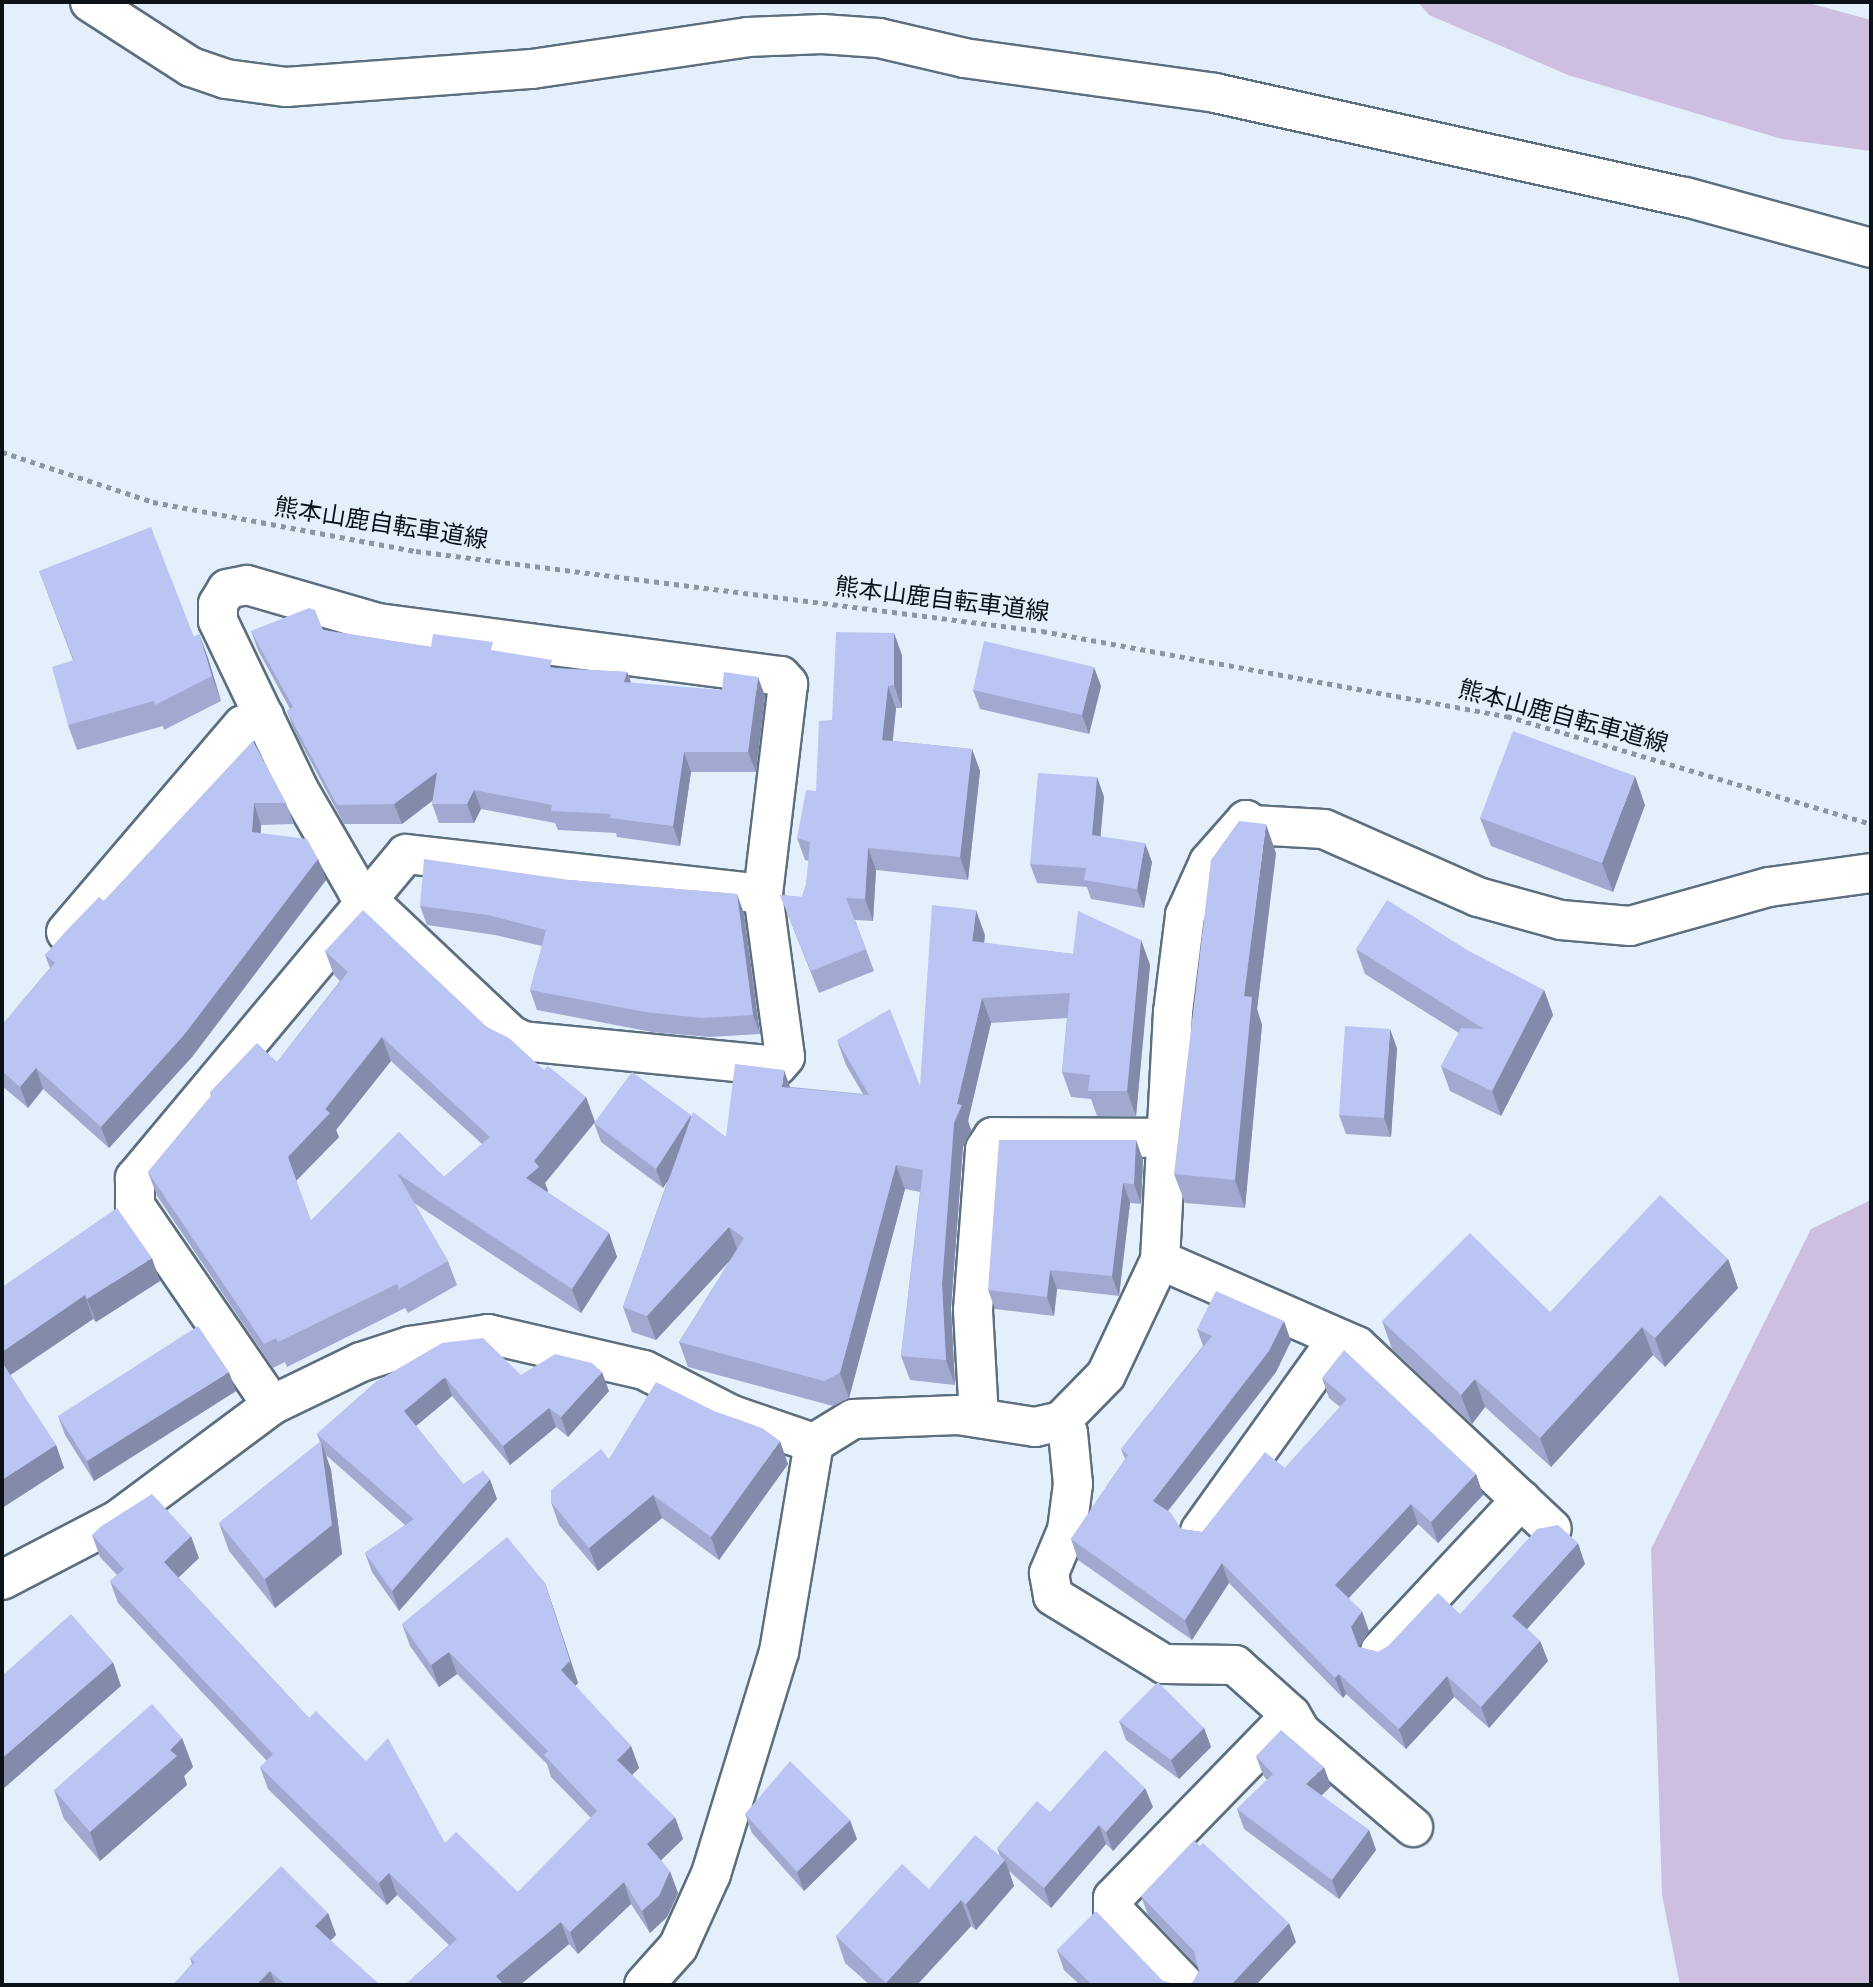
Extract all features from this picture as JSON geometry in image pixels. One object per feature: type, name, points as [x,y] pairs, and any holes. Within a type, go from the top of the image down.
[{"type":"street","points":[[90,2],[191,67],[226,79],[286,87],[532,69],[748,37],[822,34],[879,38],[964,58],[1215,93],[1686,197],[1871,248]]},
{"type":"street","points":[[247,585],[378,623],[781,676],[788,684],[763,894],[785,1057],[777,1066],[523,1041],[357,890],[299,790],[218,621],[218,604],[227,589],[247,585]]},
{"type":"street","points":[[66,932],[243,725],[264,716]]},
{"type":"street","points":[[644,1985],[678,1947],[711,1874],[779,1652],[814,1443],[853,1419],[958,1415],[1035,1427],[1061,1421],[1106,1375],[1160,1260],[1169,1138],[1173,1012],[1185,915],[1209,862],[1246,820],[1252,825],[1324,829],[1478,897],[1561,920],[1630,926],[1769,887],[1871,873]]},
{"type":"street","points":[[272,1405],[135,1206],[135,1178],[366,897],[407,854],[763,894]]},
{"type":"street","points":[[979,1418],[973,1310],[985,1149],[993,1137],[1169,1138]]},
{"type":"street","points":[[1160,1260],[1357,1346],[1552,1529]]},
{"type":"street","points":[[2,1580],[119,1519],[272,1405],[361,1362],[410,1346],[488,1334],[644,1370],[732,1415],[814,1443]]},
{"type":"street","points":[[1200,1531],[1338,1338]]},
{"type":"street","points":[[1061,1421],[1068,1433],[1073,1484],[1067,1530],[1049,1573],[1053,1597],[1164,1664],[1235,1665],[1291,1715],[1301,1732],[1413,1827]]},
{"type":"street","points":[[1380,1651],[1521,1500]]},
{"type":"street","points":[[1185,1985],[1113,1910],[1112,1898],[1291,1715]]},
{"type":"path","name":"熊本山鹿自転車道線","points":[[2,452],[153,502],[416,551],[1042,631],[1507,716],[1871,824]]},
{"type":"shaded area","points":[[1418,2],[1805,2],[1871,20],[1871,151],[1782,139],[1568,75],[1429,15]]},
{"type":"shaded area","points":[[1871,1200],[1871,1985],[1680,1985],[1662,1895],[1651,1549],[1811,1229]]},
{"type":"building","points":[[151,527],[194,637],[199,634],[212,676],[155,705],[154,701],[68,725],[52,667],[74,660],[39,571]]},
{"type":"building","points":[[309,608],[315,610],[323,630],[431,647],[433,634],[493,642],[491,650],[552,660],[550,668],[627,672],[624,682],[722,690],[724,672],[758,677],[748,752],[684,752],[673,826],[610,818],[611,814],[551,811],[552,805],[474,790],[467,804],[432,804],[437,772],[394,804],[337,805],[287,711],[293,707],[251,631]]},
{"type":"building","points":[[836,632],[894,633],[894,685],[888,686],[882,740],[972,749],[960,857],[868,848],[865,899],[846,898],[866,949],[811,971],[780,895],[802,897],[806,885],[810,842],[797,838],[806,790],[816,791],[819,721],[832,720]]},
{"type":"building","points":[[984,641],[1094,667],[1082,715],[973,690]]},
{"type":"building","points":[[1513,731],[1635,776],[1602,863],[1480,818]]},
{"type":"building","points":[[253,741],[286,803],[254,803],[252,832],[307,839],[318,859],[184,1035],[101,1127],[36,1068],[20,1087],[2,1071],[2,1025],[55,963],[45,955],[99,897],[104,901]]},
{"type":"building","points":[[1038,773],[1097,777],[1092,835],[1145,843],[1137,889],[1084,880],[1086,868],[1030,864]]},
{"type":"building","points":[[1239,821],[1266,824],[1244,996],[1252,997],[1235,1180],[1174,1174],[1211,860]]},
{"type":"building","points":[[424,859],[569,880],[737,894],[753,1015],[702,1018],[645,1012],[530,990],[546,930],[488,915],[420,906]]},
{"type":"building","points":[[1387,900],[1469,951],[1544,990],[1492,1091],[1441,1066],[1461,1028],[1484,1029],[1356,949]]},
{"type":"building","points":[[932,905],[976,910],[972,941],[1073,954],[1078,911],[1141,940],[1127,1091],[1088,1091],[1090,1075],[1062,1072],[1070,993],[982,998],[957,1104],[962,1105],[954,1123],[942,1284],[946,1360],[901,1356],[923,1170],[896,1165],[840,1373],[824,1381],[679,1342],[744,1238],[729,1227],[647,1316],[623,1307],[693,1112],[726,1137],[735,1064],[784,1070],[782,1087],[869,1095],[837,1040],[890,1009],[920,1086]]},
{"type":"building","points":[[363,910],[487,1027],[509,1038],[544,1070],[548,1066],[586,1097],[534,1161],[539,1167],[526,1178],[609,1233],[572,1289],[397,1173],[448,1261],[399,1289],[397,1284],[278,1342],[276,1338],[264,1344],[148,1172],[212,1095],[210,1092],[257,1043],[277,1062],[348,972],[325,951]],"holes":[[[382,1037],[490,1137],[444,1177],[399,1132],[311,1221],[288,1157],[330,1113],[325,1109]]]},
{"type":"building","points":[[1345,1026],[1390,1029],[1384,1118],[1339,1115]]},
{"type":"building","points":[[632,1072],[691,1115],[656,1169],[594,1123]]},
{"type":"building","points":[[999,1140],[1136,1140],[1134,1184],[1123,1183],[1112,1276],[1050,1270],[1047,1297],[988,1290]]},
{"type":"building","points":[[1660,1195],[1728,1259],[1655,1338],[1642,1327],[1540,1438],[1475,1379],[1461,1395],[1382,1321],[1470,1233],[1550,1312]]},
{"type":"building","points":[[117,1208],[152,1258],[87,1299],[85,1295],[2,1352],[2,1287]]},
{"type":"building","points":[[1216,1291],[1284,1321],[1269,1351],[1153,1501],[1171,1513],[1181,1529],[1202,1532],[1265,1452],[1285,1468],[1347,1399],[1322,1378],[1344,1350],[1476,1474],[1431,1522],[1411,1504],[1335,1585],[1362,1611],[1351,1627],[1358,1647],[1378,1652],[1388,1646],[1438,1593],[1460,1614],[1537,1529],[1558,1525],[1578,1543],[1512,1616],[1540,1641],[1481,1707],[1447,1676],[1399,1729],[1339,1674],[1335,1678],[1222,1563],[1185,1620],[1071,1539],[1128,1455],[1121,1449],[1212,1336],[1197,1329]]},
{"type":"building","points":[[198,1326],[229,1372],[87,1461],[58,1416]]},
{"type":"building","points":[[483,1338],[521,1375],[555,1354],[592,1363],[602,1372],[561,1417],[549,1408],[503,1446],[445,1377],[404,1411],[463,1484],[483,1471],[490,1479],[392,1591],[365,1553],[414,1519],[317,1434],[377,1381],[442,1343]]},
{"type":"building","points":[[2,1362],[56,1445],[2,1480]]},
{"type":"building","points":[[656,1382],[714,1411],[762,1428],[780,1441],[711,1537],[653,1495],[589,1548],[551,1502],[551,1490],[601,1449],[609,1459]]},
{"type":"building","points":[[321,1441],[332,1525],[265,1579],[219,1523]]},
{"type":"building","points":[[152,1494],[191,1536],[164,1562],[309,1718],[316,1711],[366,1761],[388,1738],[445,1843],[456,1832],[518,1892],[597,1811],[544,1755],[548,1751],[449,1652],[431,1665],[402,1624],[507,1537],[545,1583],[570,1661],[561,1670],[631,1746],[617,1760],[675,1817],[647,1844],[670,1871],[659,1896],[642,1911],[624,1882],[570,1932],[561,1922],[496,1976],[504,1985],[405,1985],[457,1939],[389,1873],[379,1883],[260,1767],[273,1754],[110,1581],[124,1569],[92,1535]]},
{"type":"building","points":[[71,1614],[113,1662],[2,1758],[2,1676]]},
{"type":"building","points":[[1158,1682],[1204,1728],[1171,1760],[1119,1721]]},
{"type":"building","points":[[152,1704],[182,1738],[170,1750],[177,1756],[90,1832],[54,1790]]},
{"type":"building","points":[[1281,1730],[1324,1767],[1306,1784],[1369,1830],[1332,1880],[1237,1809],[1273,1774],[1256,1756]]},
{"type":"building","points":[[1105,1750],[1145,1788],[1106,1832],[1099,1825],[1044,1888],[997,1848],[1037,1801],[1050,1812]]},
{"type":"building","points":[[790,1761],[850,1820],[797,1872],[745,1814]]},
{"type":"building","points":[[975,1835],[1005,1860],[966,1904],[961,1900],[886,1983],[836,1936],[902,1864],[929,1889]]},
{"type":"building","points":[[1194,1840],[1200,1846],[1203,1843],[1289,1923],[1231,1985],[1186,1985],[1193,1982],[1199,1971],[1194,1951],[1141,1896]]},
{"type":"building","points":[[281,1866],[328,1913],[315,1926],[380,1985],[286,1985],[270,1971],[256,1985],[173,1985],[195,1962],[190,1958]]},
{"type":"building","points":[[1096,1911],[1163,1981],[1177,1985],[1092,1985],[1057,1950]]}]
